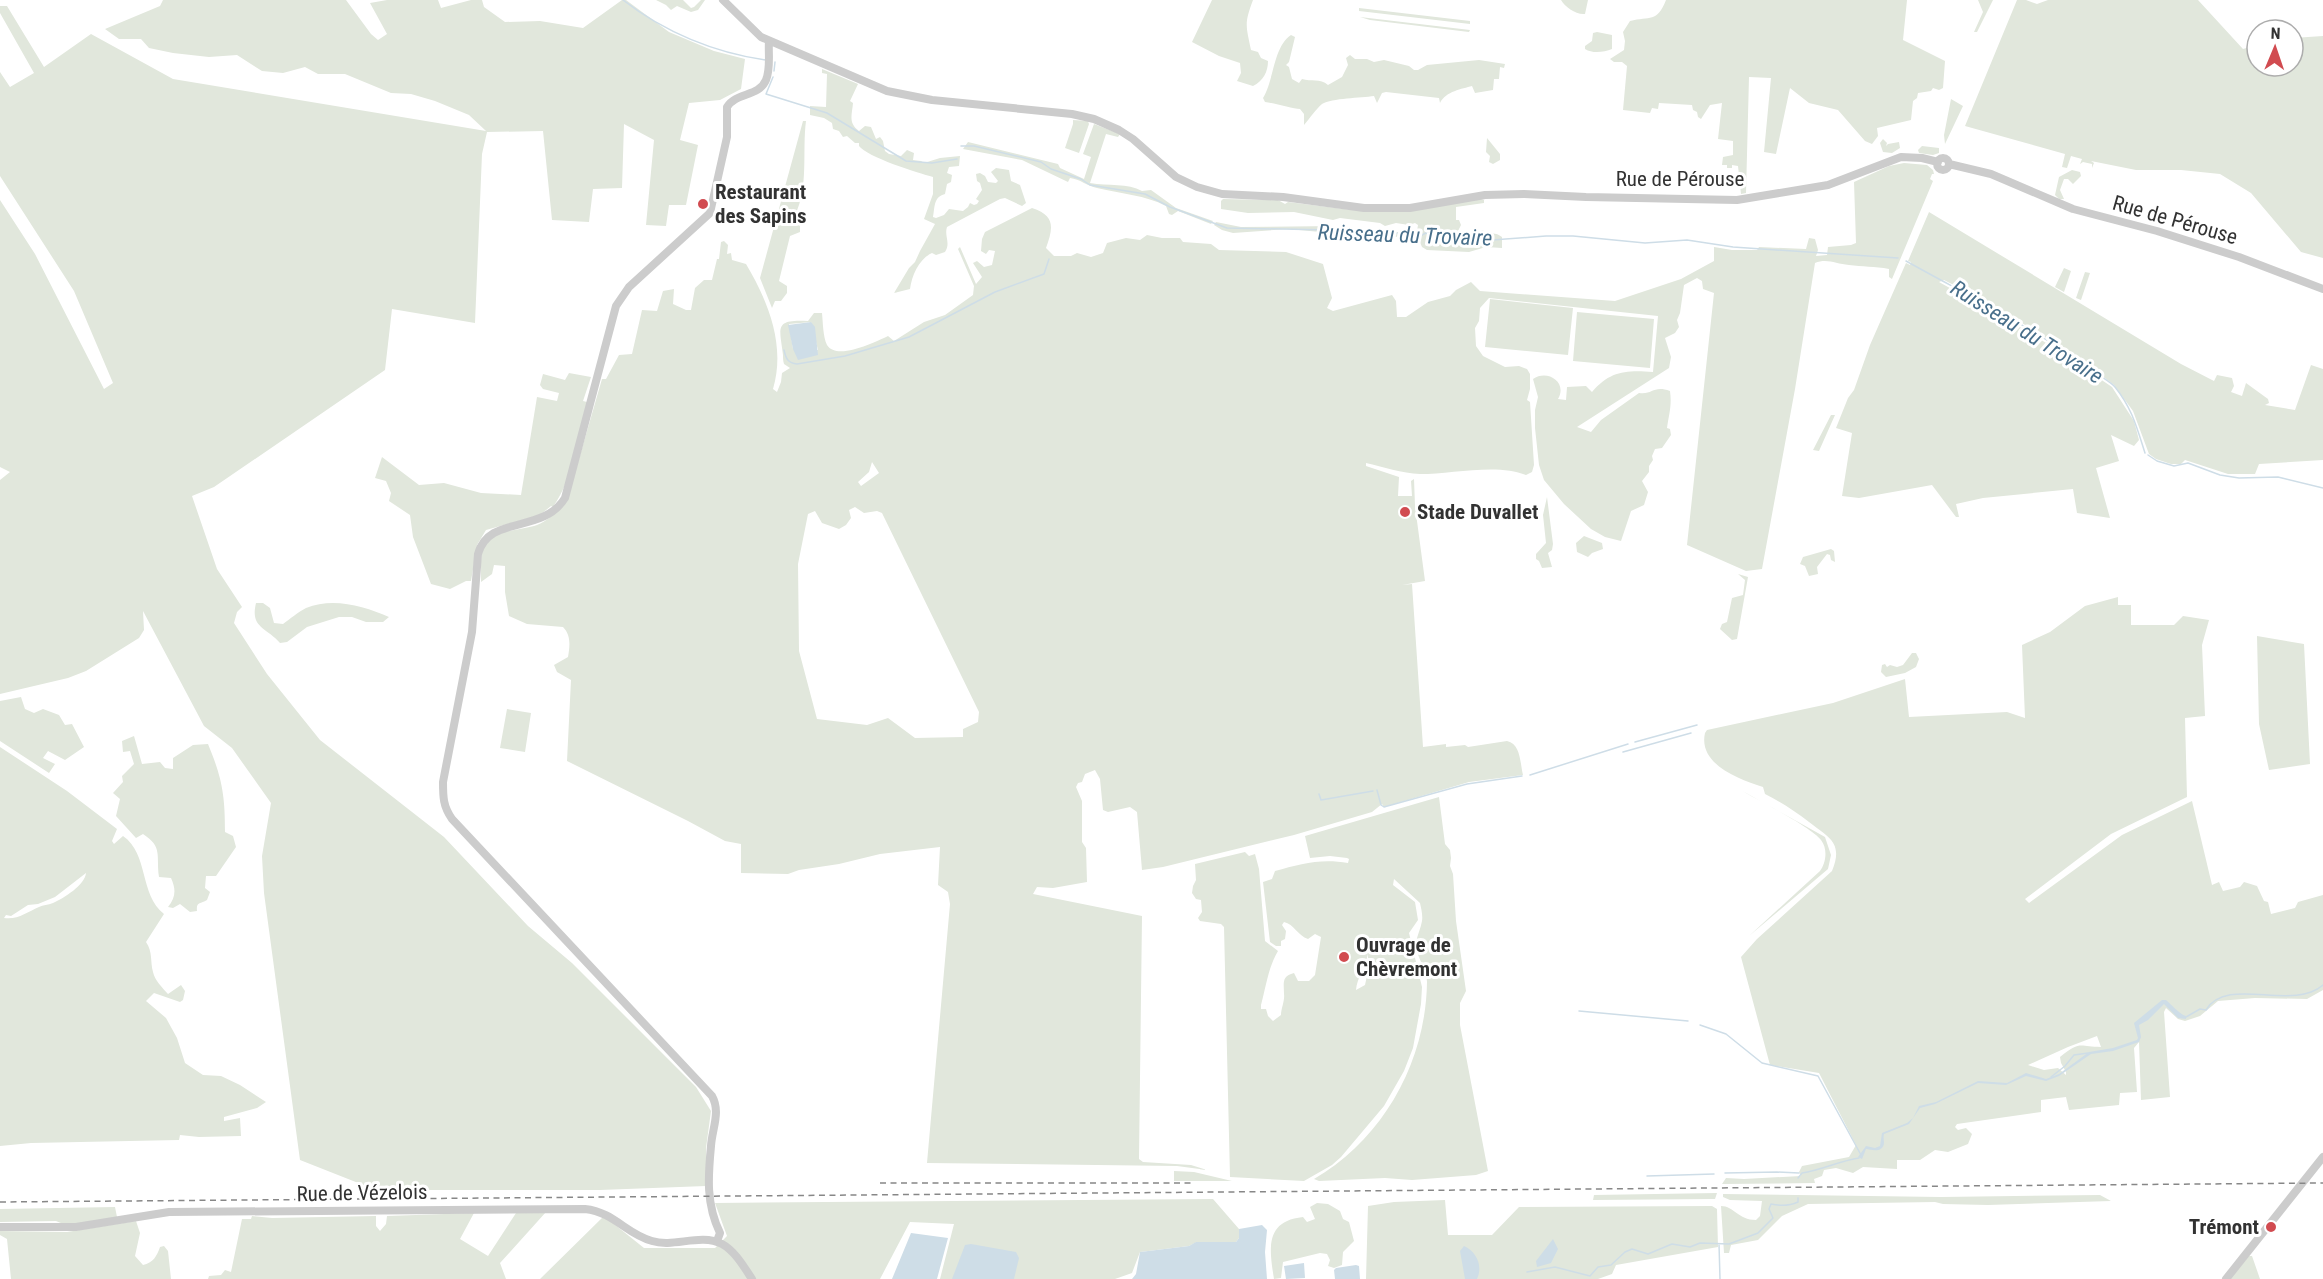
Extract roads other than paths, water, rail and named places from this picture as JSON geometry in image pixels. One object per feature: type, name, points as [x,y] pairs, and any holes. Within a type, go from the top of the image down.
[{"type":"street","name":"Rue de Pérouse","points":[[723,0],[753,31],[769,41],[887,91],[932,100],[1072,114],[1104,122],[1133,139],[1168,170],[1186,182],[1222,194],[1283,197],[1364,208],[1410,208],[1487,195],[1540,194],[1726,201],[1828,185],[1901,157],[1922,158],[1938,162],[1938,167],[1942,170],[1948,168],[1949,164],[1991,174],[2073,209],[2157,231],[2239,257],[2323,289]]},
{"type":"street","points":[[752,1279],[732,1251],[717,1242],[720,1233],[712,1215],[709,1199],[710,1150],[716,1115],[712,1095],[452,819],[445,809],[442,798],[443,782],[472,632],[480,547],[489,535],[535,521],[559,507],[568,490],[616,306],[629,287],[710,213],[727,137],[728,107],[735,98],[754,92],[765,83],[768,72],[769,41]]},
{"type":"street","points":[[2226,1279],[2323,1157]]},
{"type":"street","name":"Rue de Vézelois","points":[[0,1227],[76,1227],[169,1212],[290,1213],[567,1208],[601,1212],[651,1241],[663,1243],[706,1240],[717,1242]]},
{"type":"waterway","name":"Ruisseau du Trovaire","points":[[623,0],[655,22],[691,39],[728,52],[766,60]]},
{"type":"waterway","points":[[774,71],[775,62]]},
{"type":"waterway","name":"Ruisseau du Trovaire","points":[[773,77],[766,94],[827,113],[906,161],[932,163],[957,159]]},
{"type":"waterway","name":"Ruisseau du Trovaire","points":[[961,146],[974,146],[1041,162],[1051,169],[1081,179],[1090,185],[1145,194],[1170,207],[1227,228],[1376,231],[1420,236],[1426,233],[1450,235],[1465,242],[1546,236],[1573,236],[1645,243],[1687,240],[1733,247],[1898,258]]},
{"type":"waterway","points":[[784,350],[788,360],[797,364],[845,356],[909,337],[995,292],[1044,274],[1049,259]]},
{"type":"waterway","name":"Ruisseau du Trovaire","points":[[1906,261],[2020,324],[2113,385],[2130,411],[2145,453]]},
{"type":"waterway","name":"Ruisseau du Trovaire","points":[[2148,455],[2157,461],[2174,466],[2188,463],[2220,475],[2239,478],[2278,477],[2323,488]]},
{"type":"waterway","points":[[1635,742],[1697,725]]},
{"type":"waterway","points":[[1623,752],[1691,733]]},
{"type":"waterway","points":[[1530,775],[1628,744]]},
{"type":"waterway","points":[[1377,790],[1381,805],[1384,807],[1467,784],[1522,776]]},
{"type":"waterway","points":[[1319,794],[1321,800],[1373,791]]},
{"type":"waterway","points":[[2186,1017],[2200,1009],[2206,1010],[2216,1000],[2229,995],[2295,995],[2310,992],[2323,985]]},
{"type":"waterway","points":[[1579,1011],[1688,1021]]},
{"type":"waterway","points":[[1700,1025],[1726,1034],[1762,1063],[1818,1076],[1861,1155]]},
{"type":"waterway","points":[[2051,1077],[2074,1055],[2088,1053]]},
{"type":"waterway","points":[[1798,1178],[1802,1173],[1859,1158]]},
{"type":"waterway","points":[[1725,1173],[1799,1173]]},
{"type":"waterway","points":[[1647,1176],[1714,1174]]},
{"type":"waterway","points":[[1527,1272],[1555,1267],[1590,1276],[1598,1267],[1611,1265],[1625,1252],[1632,1249],[1648,1254],[1672,1244],[1690,1247],[1700,1243],[1729,1244],[1758,1233],[1773,1218],[1769,1209],[1771,1204],[1791,1204],[1798,1202],[1798,1198]]},
{"type":"waterway","points":[[1719,1244],[1720,1279]]},
{"type":"railway","points":[[880,1183],[1195,1183]]},
{"type":"railway","points":[[0,1202],[2323,1183]]},
{"type":"place","name":"Restaurant des Sapins","points":[[703,204]]},
{"type":"place","name":"Stade Duvallet","points":[[1405,512]]},
{"type":"place","name":"Ouvrage de Chèvremont","points":[[1344,957]]},
{"type":"place","name":"Trémont","points":[[2271,1227]]}]
